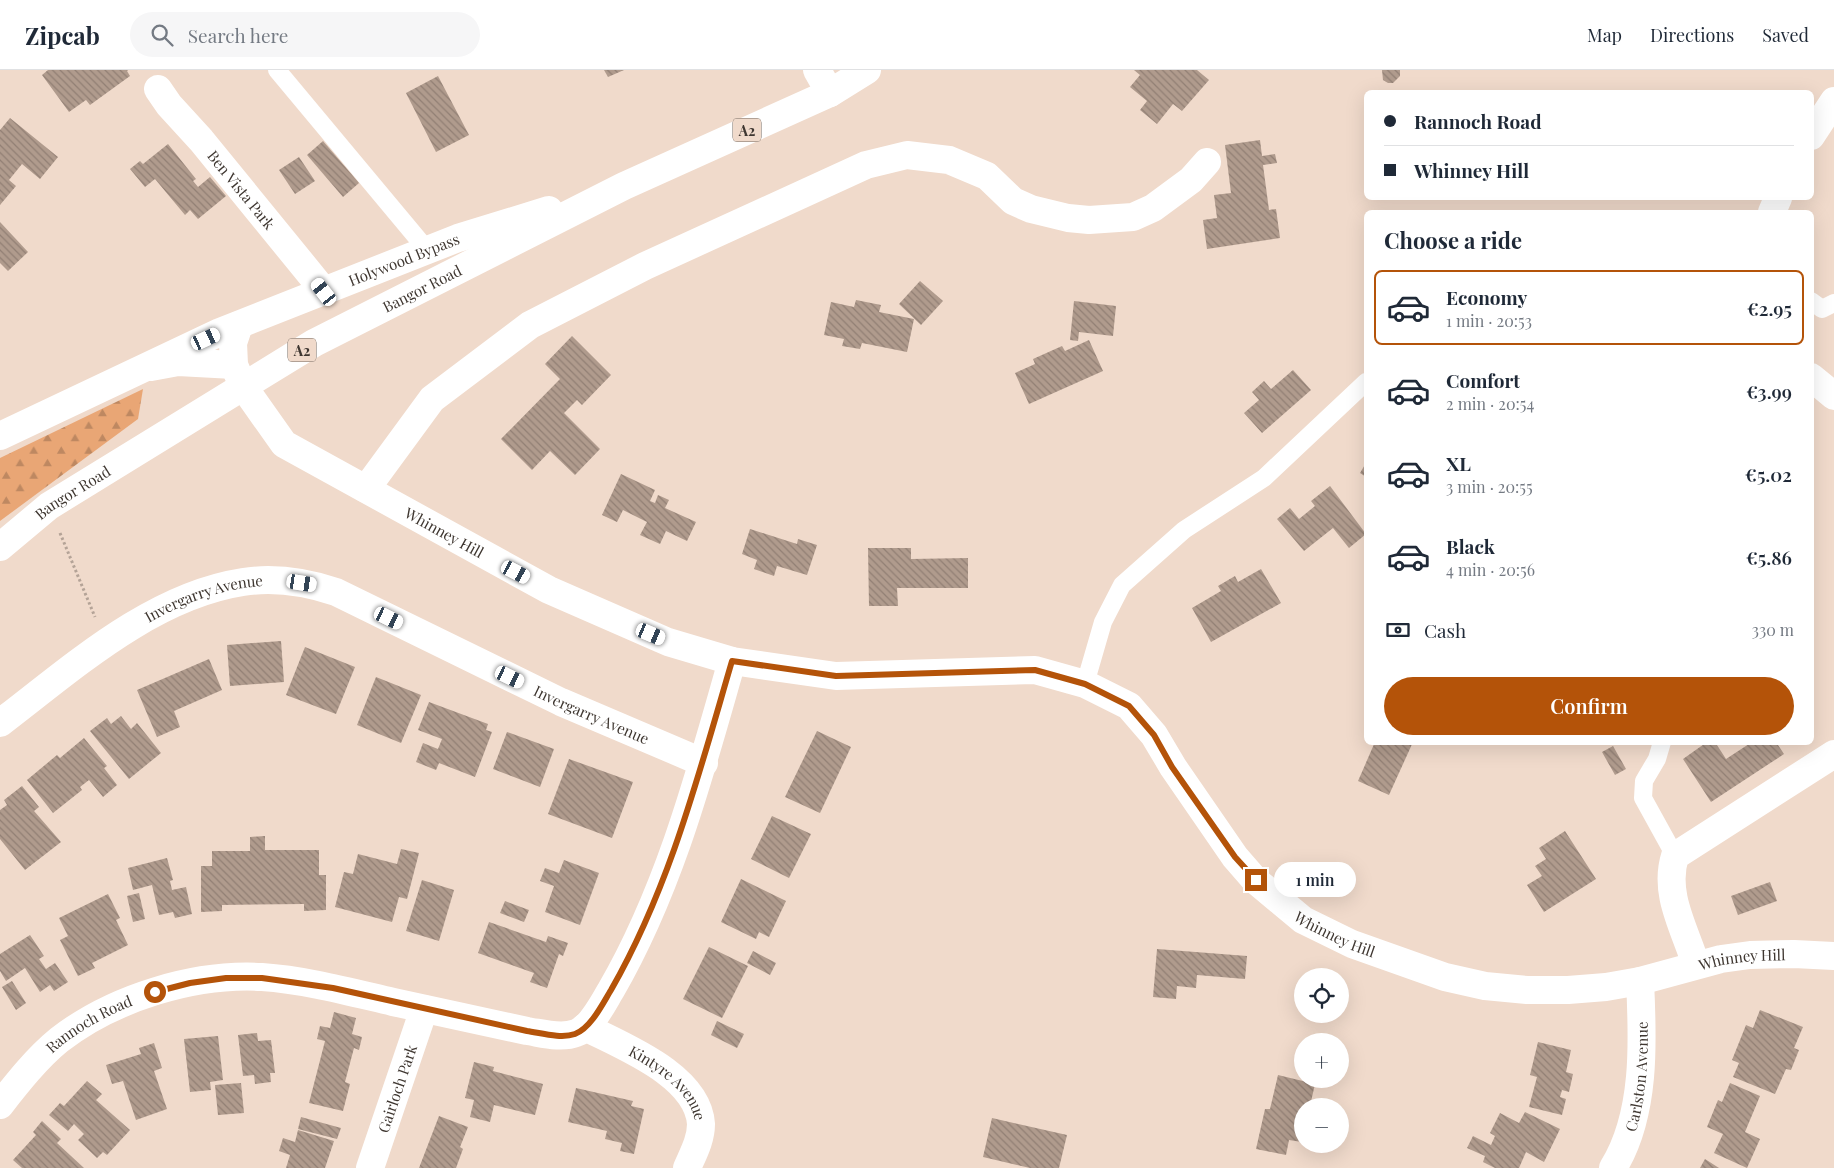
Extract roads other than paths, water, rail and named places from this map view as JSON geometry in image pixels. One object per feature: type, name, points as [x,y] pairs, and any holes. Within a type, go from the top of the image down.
[{"type":"main road","name":"Bangor Road","points":[[0,547],[49,506],[239,375],[314,343],[624,186],[823,81],[867,70]]},
{"type":"main road","name":"Ben Vista Park","points":[[158,89],[169,105],[201,140],[324,292]]},
{"type":"main road","points":[[1814,131],[1834,101]]},
{"type":"main road","points":[[366,489],[432,399],[530,325],[645,266],[866,165],[907,155],[949,160],[987,176],[1013,201],[1031,209],[1068,218],[1090,220],[1133,216],[1153,208],[1191,180],[1207,162]]},
{"type":"main road","name":"Holywood Bypass","points":[[0,436],[239,325],[458,238],[624,186]]},
{"type":"main road","points":[[145,368],[178,362],[239,375],[233,343],[239,325]]},
{"type":"main road","name":"Whinney Hill","points":[[239,375],[284,444],[549,590],[668,642],[732,661],[836,676],[1035,670],[1085,684],[1129,706],[1154,735],[1172,767],[1235,857],[1278,901],[1303,920],[1327,933],[1413,967],[1445,977],[1485,986],[1527,990],[1568,990],[1640,981],[1696,965],[1750,955],[1794,954],[1834,956]]},
{"type":"main road","points":[[1814,379],[1834,396]]},
{"type":"main road","name":"Invergarry Avenue","points":[[0,723],[106,643],[162,611],[216,588],[243,582],[267,580],[314,585],[336,592],[561,702],[704,763]]},
{"type":"main road","points":[[585,1027],[603,1004],[650,913],[682,831],[704,763],[732,661]]},
{"type":"main road","points":[[1696,965],[1671,893],[1670,872],[1676,856],[1834,754]]},
{"type":"main road","name":"Rannoch Road","points":[[0,1104],[35,1064],[59,1041],[89,1021],[121,1005],[155,992],[190,983],[226,978],[262,978],[333,988],[424,1009],[559,1035],[576,1034],[585,1027]]},
{"type":"main road","name":"Carlston Avenue","points":[[1613,1168],[1625,1144],[1636,1103],[1640,1067],[1640,981]]},
{"type":"main road","name":"Gairloch Park","points":[[370,1168],[424,1009]]},
{"type":"main road","name":"Kintyre Avenue","points":[[585,1027],[659,1066],[691,1096],[698,1109],[700,1139],[687,1168]]},
{"type":"lane","points":[[277,70],[428,250]]},
{"type":"lane","points":[[1814,303],[1822,309],[1834,304]]},
{"type":"lane","points":[[1085,684],[1103,622],[1122,585],[1184,530],[1264,478],[1364,384]]},
{"type":"lane","points":[[1661,745],[1657,759],[1644,781],[1643,798],[1676,856]]}]
